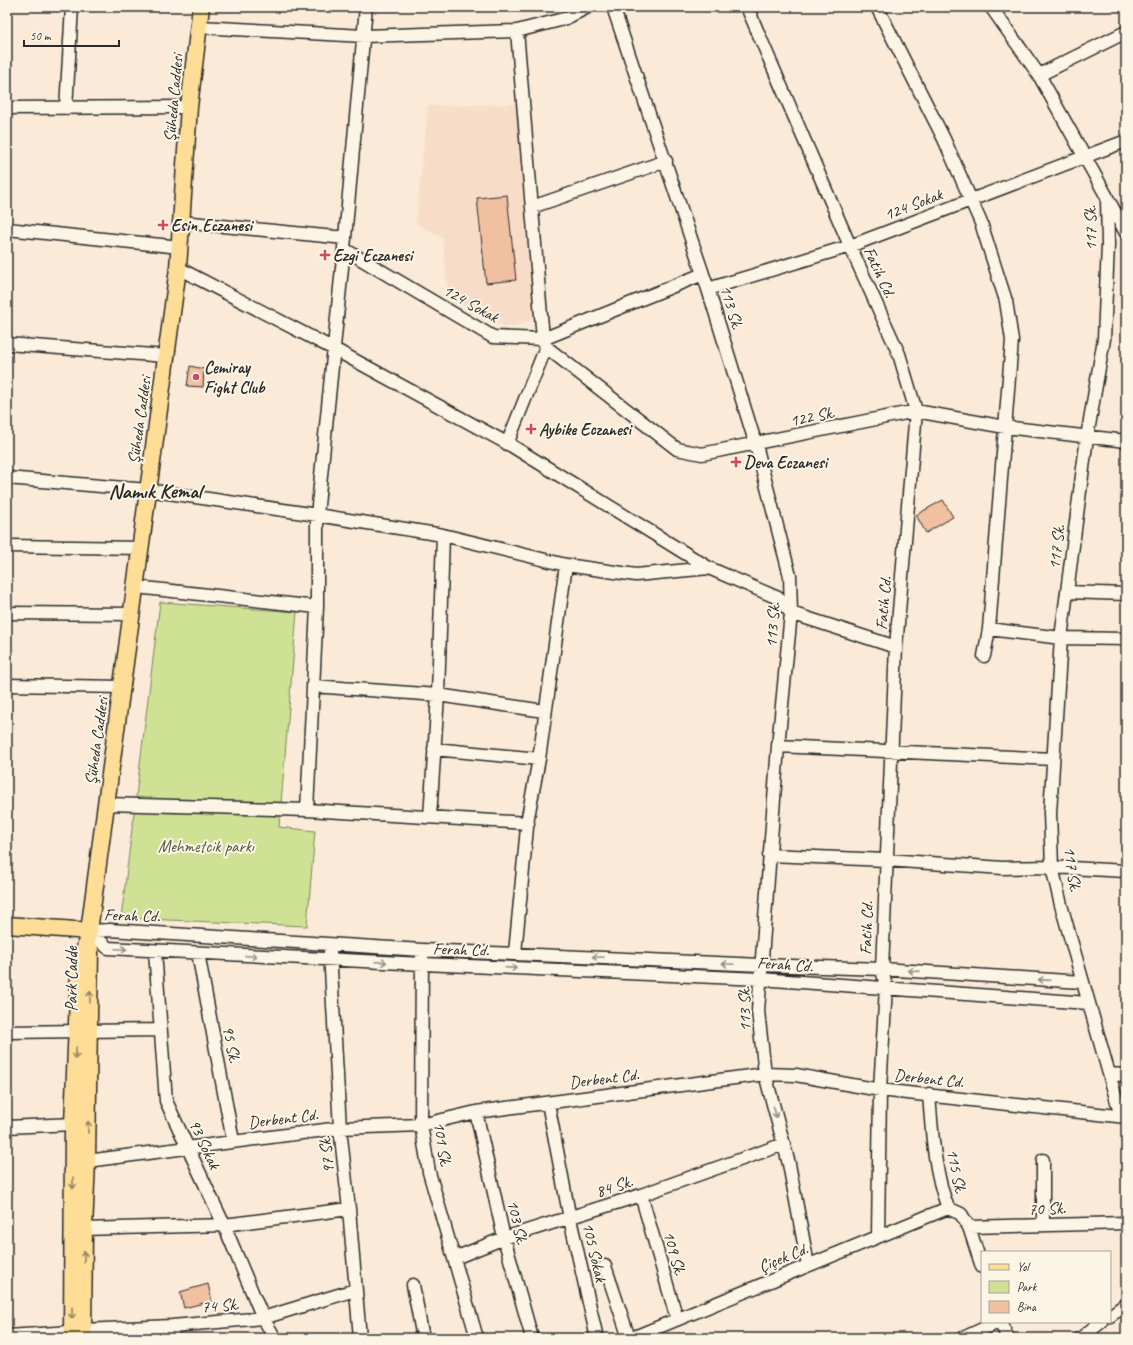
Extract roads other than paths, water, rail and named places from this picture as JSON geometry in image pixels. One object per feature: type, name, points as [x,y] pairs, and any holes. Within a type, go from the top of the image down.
[{"type":"main road","name":"Şüheda Caddesi","points":[[89,931],[178,268],[190,107],[201,7]]},
{"type":"main road","points":[[7,925],[89,931]]},
{"type":"main road","name":"Park Cadde","points":[[78,1335],[73,1124],[91,972],[89,931]]},
{"type":"main road","name":"Park Cadde","points":[[78,1335],[87,1161],[83,1030]]},
{"type":"street","points":[[66,108],[72,7]]},
{"type":"street","points":[[307,810],[318,607],[317,515],[345,243],[366,7]]},
{"type":"street","points":[[199,27],[364,36],[517,31],[564,19],[588,7]]},
{"type":"street","name":"113 Sk.","points":[[613,7],[708,289],[756,445],[790,576],[791,613],[778,746],[758,1012],[765,1074],[784,1144],[808,1265]]},
{"type":"street","name":"Fatih Cd.","points":[[747,7],[850,246],[899,354],[916,411],[896,647],[890,751],[882,969],[886,987],[880,1090],[878,1236]]},
{"type":"street","points":[[877,7],[944,138],[981,223],[1006,301],[1012,340],[989,629],[984,656]]},
{"type":"street","name":"117 Sk.","points":[[991,7],[1039,75],[1107,197],[1108,245],[1104,339],[1087,437],[1067,592],[1062,638],[1050,813],[1052,867],[1060,904],[1109,1074],[1124,1116]]},
{"type":"street","points":[[507,444],[545,343],[517,31]]},
{"type":"street","points":[[1039,75],[1126,32]]},
{"type":"street","points":[[7,108],[190,107]]},
{"type":"street","name":"124 Sokak","points":[[708,289],[850,246],[1126,141]]},
{"type":"street","points":[[532,207],[666,161]]},
{"type":"street","points":[[1107,197],[1126,233]]},
{"type":"street","points":[[182,222],[345,243]]},
{"type":"street","points":[[7,229],[180,247]]},
{"type":"street","name":"124 Sokak","points":[[345,243],[493,337],[545,343],[703,274]]},
{"type":"street","points":[[178,268],[334,349],[507,444],[709,568],[778,598],[791,613],[896,647]]},
{"type":"street","name":"122 Sk.","points":[[545,343],[677,448],[702,454],[756,445],[916,411],[1005,426],[1126,441]]},
{"type":"street","points":[[7,344],[166,356]]},
{"type":"street","points":[[7,478],[148,490],[317,515],[443,535],[566,565],[636,575],[709,568]]},
{"type":"street","points":[[430,817],[438,695],[443,535]]},
{"type":"street","points":[[7,546],[141,548]]},
{"type":"street","points":[[515,953],[528,823],[539,759],[544,711],[566,565]]},
{"type":"street","points":[[136,587],[318,607]]},
{"type":"street","points":[[1067,592],[1126,594]]},
{"type":"street","points":[[7,613],[132,614]]},
{"type":"street","points":[[989,629],[1062,638],[1126,639]]},
{"type":"street","points":[[7,685],[122,686]]},
{"type":"street","points":[[313,686],[438,695],[544,711]]},
{"type":"street","points":[[778,746],[1053,759]]},
{"type":"street","points":[[434,749],[539,759]]},
{"type":"street","points":[[107,804],[307,810],[528,823]]},
{"type":"street","points":[[769,855],[886,860],[1003,868],[1052,867],[1126,871]]},
{"type":"street","name":"Ferah Cd.","points":[[89,931],[118,931],[422,950],[882,969],[1082,982]]},
{"type":"street","name":"Ferah Cd.","points":[[89,931],[108,948],[330,960],[760,979],[886,987],[1088,1003]]},
{"type":"street","name":"97 Sk.","points":[[330,944],[340,1128],[349,1209],[360,1338]]},
{"type":"street","name":"101 Sk.","points":[[422,950],[421,1125],[429,1172],[477,1338]]},
{"type":"street","name":"93 Sokak","points":[[154,951],[166,1101],[224,1225],[263,1318],[275,1338]]},
{"type":"street","name":"95 Sk.","points":[[198,953],[233,1141]]},
{"type":"street","points":[[7,1032],[160,1030]]},
{"type":"street","name":"Derbent Cd.","points":[[87,1161],[340,1128],[421,1125],[476,1112],[765,1074],[796,1074],[880,1090],[929,1094],[1124,1116]]},
{"type":"street","points":[[1109,1074],[1126,1075]]},
{"type":"street","name":"115 Sk.","points":[[929,1094],[932,1137],[940,1187],[948,1208],[961,1214],[969,1228],[981,1261]]},
{"type":"street","name":"105 Sokak","points":[[548,1103],[570,1219],[596,1338]]},
{"type":"street","name":"103 Sk.","points":[[476,1112],[504,1238],[532,1338]]},
{"type":"street","points":[[7,1127],[73,1124]]},
{"type":"street","name":"84 Sk.","points":[[455,1258],[504,1238],[570,1219],[784,1144]]},
{"type":"street","points":[[1043,1160],[1043,1225]]},
{"type":"street","name":"109 Sk.","points":[[641,1195],[677,1319]]},
{"type":"street","name":"Çiçek Cd.","points":[[631,1338],[948,1208]]},
{"type":"street","points":[[84,1228],[224,1225],[349,1209]]},
{"type":"street","name":"70 Sk.","points":[[969,1228],[1126,1223]]},
{"type":"street","points":[[606,1266],[631,1338]]},
{"type":"street","points":[[413,1285],[423,1338]]},
{"type":"street","name":"74 Sk.","points":[[7,1336],[173,1332],[263,1318],[355,1290]]},
{"type":"street","points":[[1111,1315],[1126,1304]]},
{"type":"street","points":[[964,1338],[997,1323]]},
{"type":"street","points":[[1000,1323],[1008,1338]]},
{"type":"street","points":[[1081,1338],[1100,1323]]},
{"type":"place","name":"Esin Eczanesi","points":[[163,225]]},
{"type":"place","name":"Ezgi Eczanesi","points":[[325,255]]},
{"type":"place","name":"Cemiray Fight Club","points":[[196,377]]},
{"type":"place","name":"Aybike Eczanesi","points":[[531,429]]},
{"type":"place","name":"Deva Eczanesi","points":[[736,462]]},
{"type":"district","name":"Namık Kemal","points":[[155,491]]},
{"type":"park label","name":"Mehmetcik parkı","points":[[206,846]]}]
